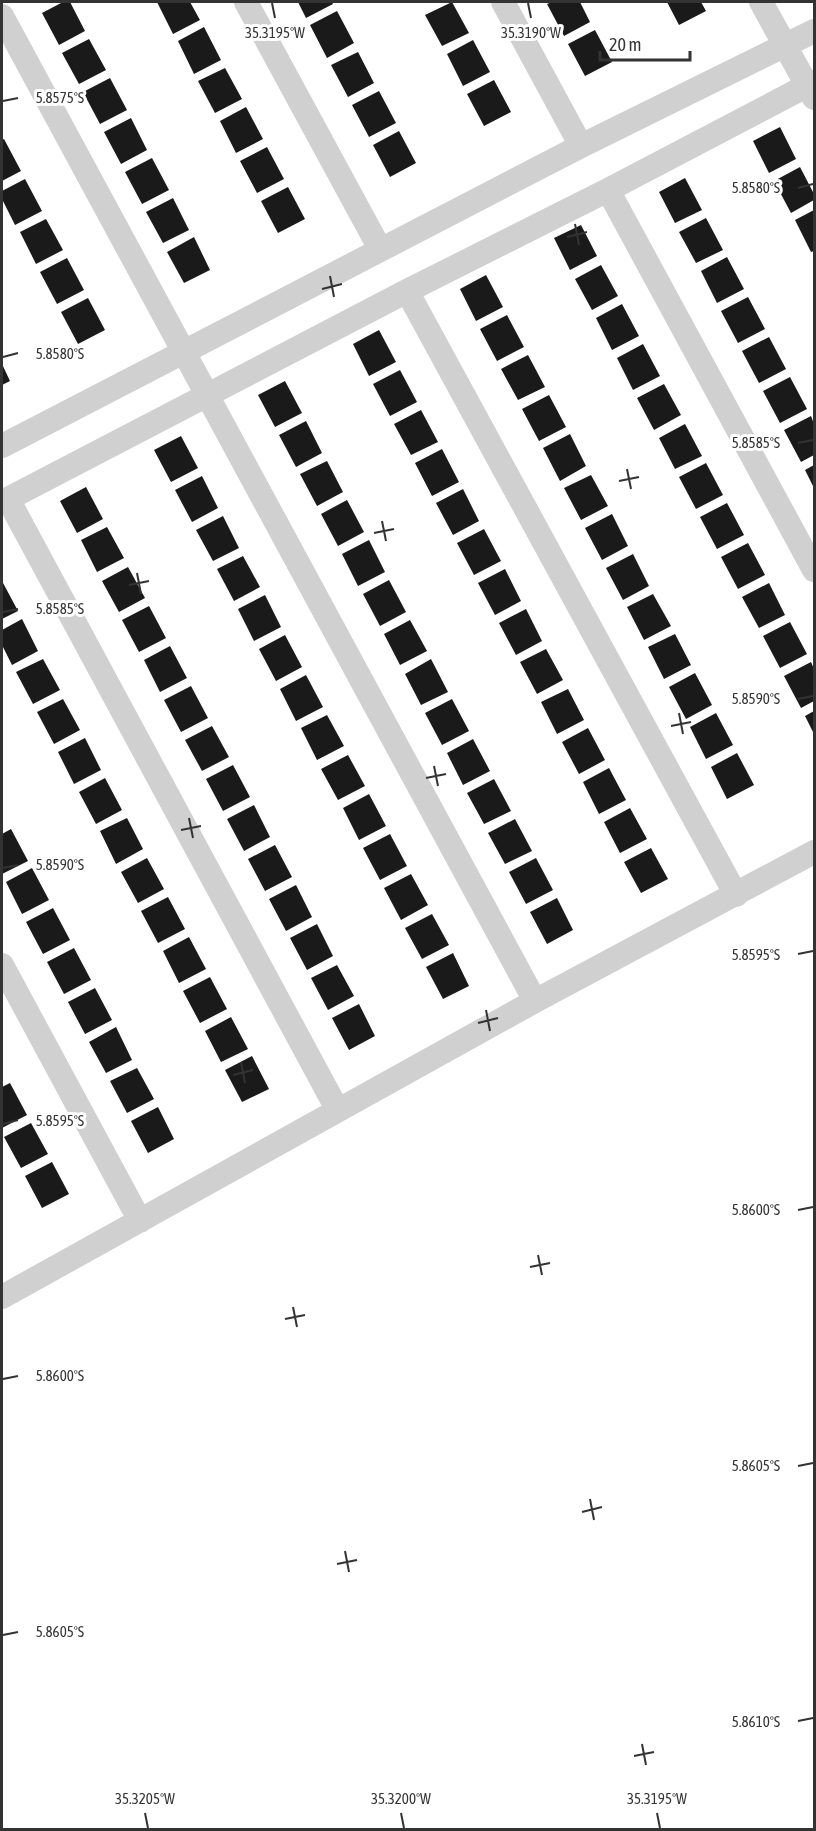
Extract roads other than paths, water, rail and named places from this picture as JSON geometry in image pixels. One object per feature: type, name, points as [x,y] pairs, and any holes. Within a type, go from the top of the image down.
[{"type":"street","points":[[246,2],[380,249]]},
{"type":"street","points":[[503,2],[581,146]]},
{"type":"street","points":[[337,1109],[5,500],[407,291],[812,88],[761,2]]},
{"type":"street","points":[[2,16],[535,1001]]},
{"type":"street","points":[[2,446],[581,146],[786,47],[814,31]]},
{"type":"street","points":[[609,190],[814,570]]},
{"type":"street","points":[[407,291],[736,895]]},
{"type":"street","points":[[2,1297],[337,1109],[814,852]]},
{"type":"street","points":[[2,965],[140,1221]]}]
